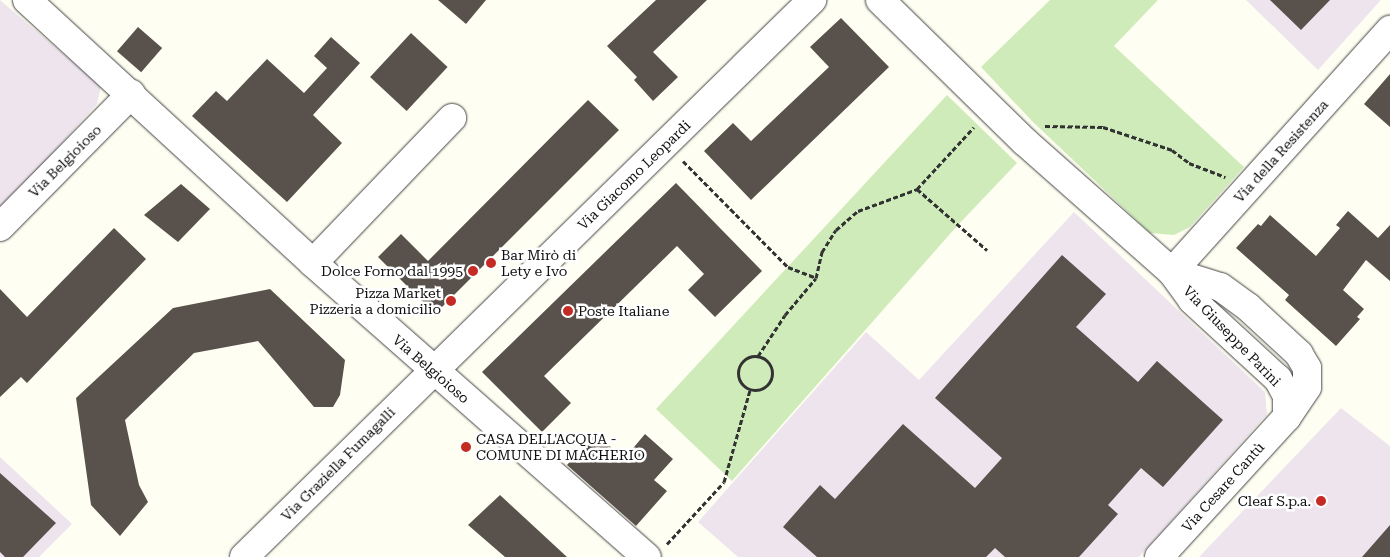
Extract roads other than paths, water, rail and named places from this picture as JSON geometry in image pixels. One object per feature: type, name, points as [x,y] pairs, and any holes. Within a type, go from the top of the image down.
[{"type":"street","name":"Via Belgioioso","points":[[27,0],[433,371],[654,554]]},
{"type":"street","name":"Via Giacomo Leopardi","points":[[433,371],[812,0]]},
{"type":"street","name":"Via Giuseppe Parini","points":[[880,0],[1024,141],[1172,272],[1192,300],[1278,380],[1287,396],[1287,417]]},
{"type":"street","name":"Via della Resistenza","points":[[1172,272],[1390,30]]},
{"type":"street","name":"Via Belgioioso","points":[[0,227],[131,94]]},
{"type":"street","points":[[313,263],[452,118]]},
{"type":"street","name":"Via Graziella Fumagalli","points":[[244,557],[433,371]]},
{"type":"street","name":"Via Cesare Cantù","points":[[1159,557],[1287,417]]},
{"type":"place","name":"Bar Mirò di Lety e Ivo","points":[[491,263]]},
{"type":"place","name":"Dolce Forno dal 1995","points":[[473,271]]},
{"type":"place","name":"Pizza Market Pizzeria a domicilio","points":[[451,301]]},
{"type":"place","name":"Poste Italiane","points":[[568,311]]},
{"type":"place","name":"CASA DELL'ACQUA - COMUNE DI MACHERIO","points":[[466,447]]},
{"type":"place","name":"Cleaf S.p.a.","points":[[1321,501]]}]
